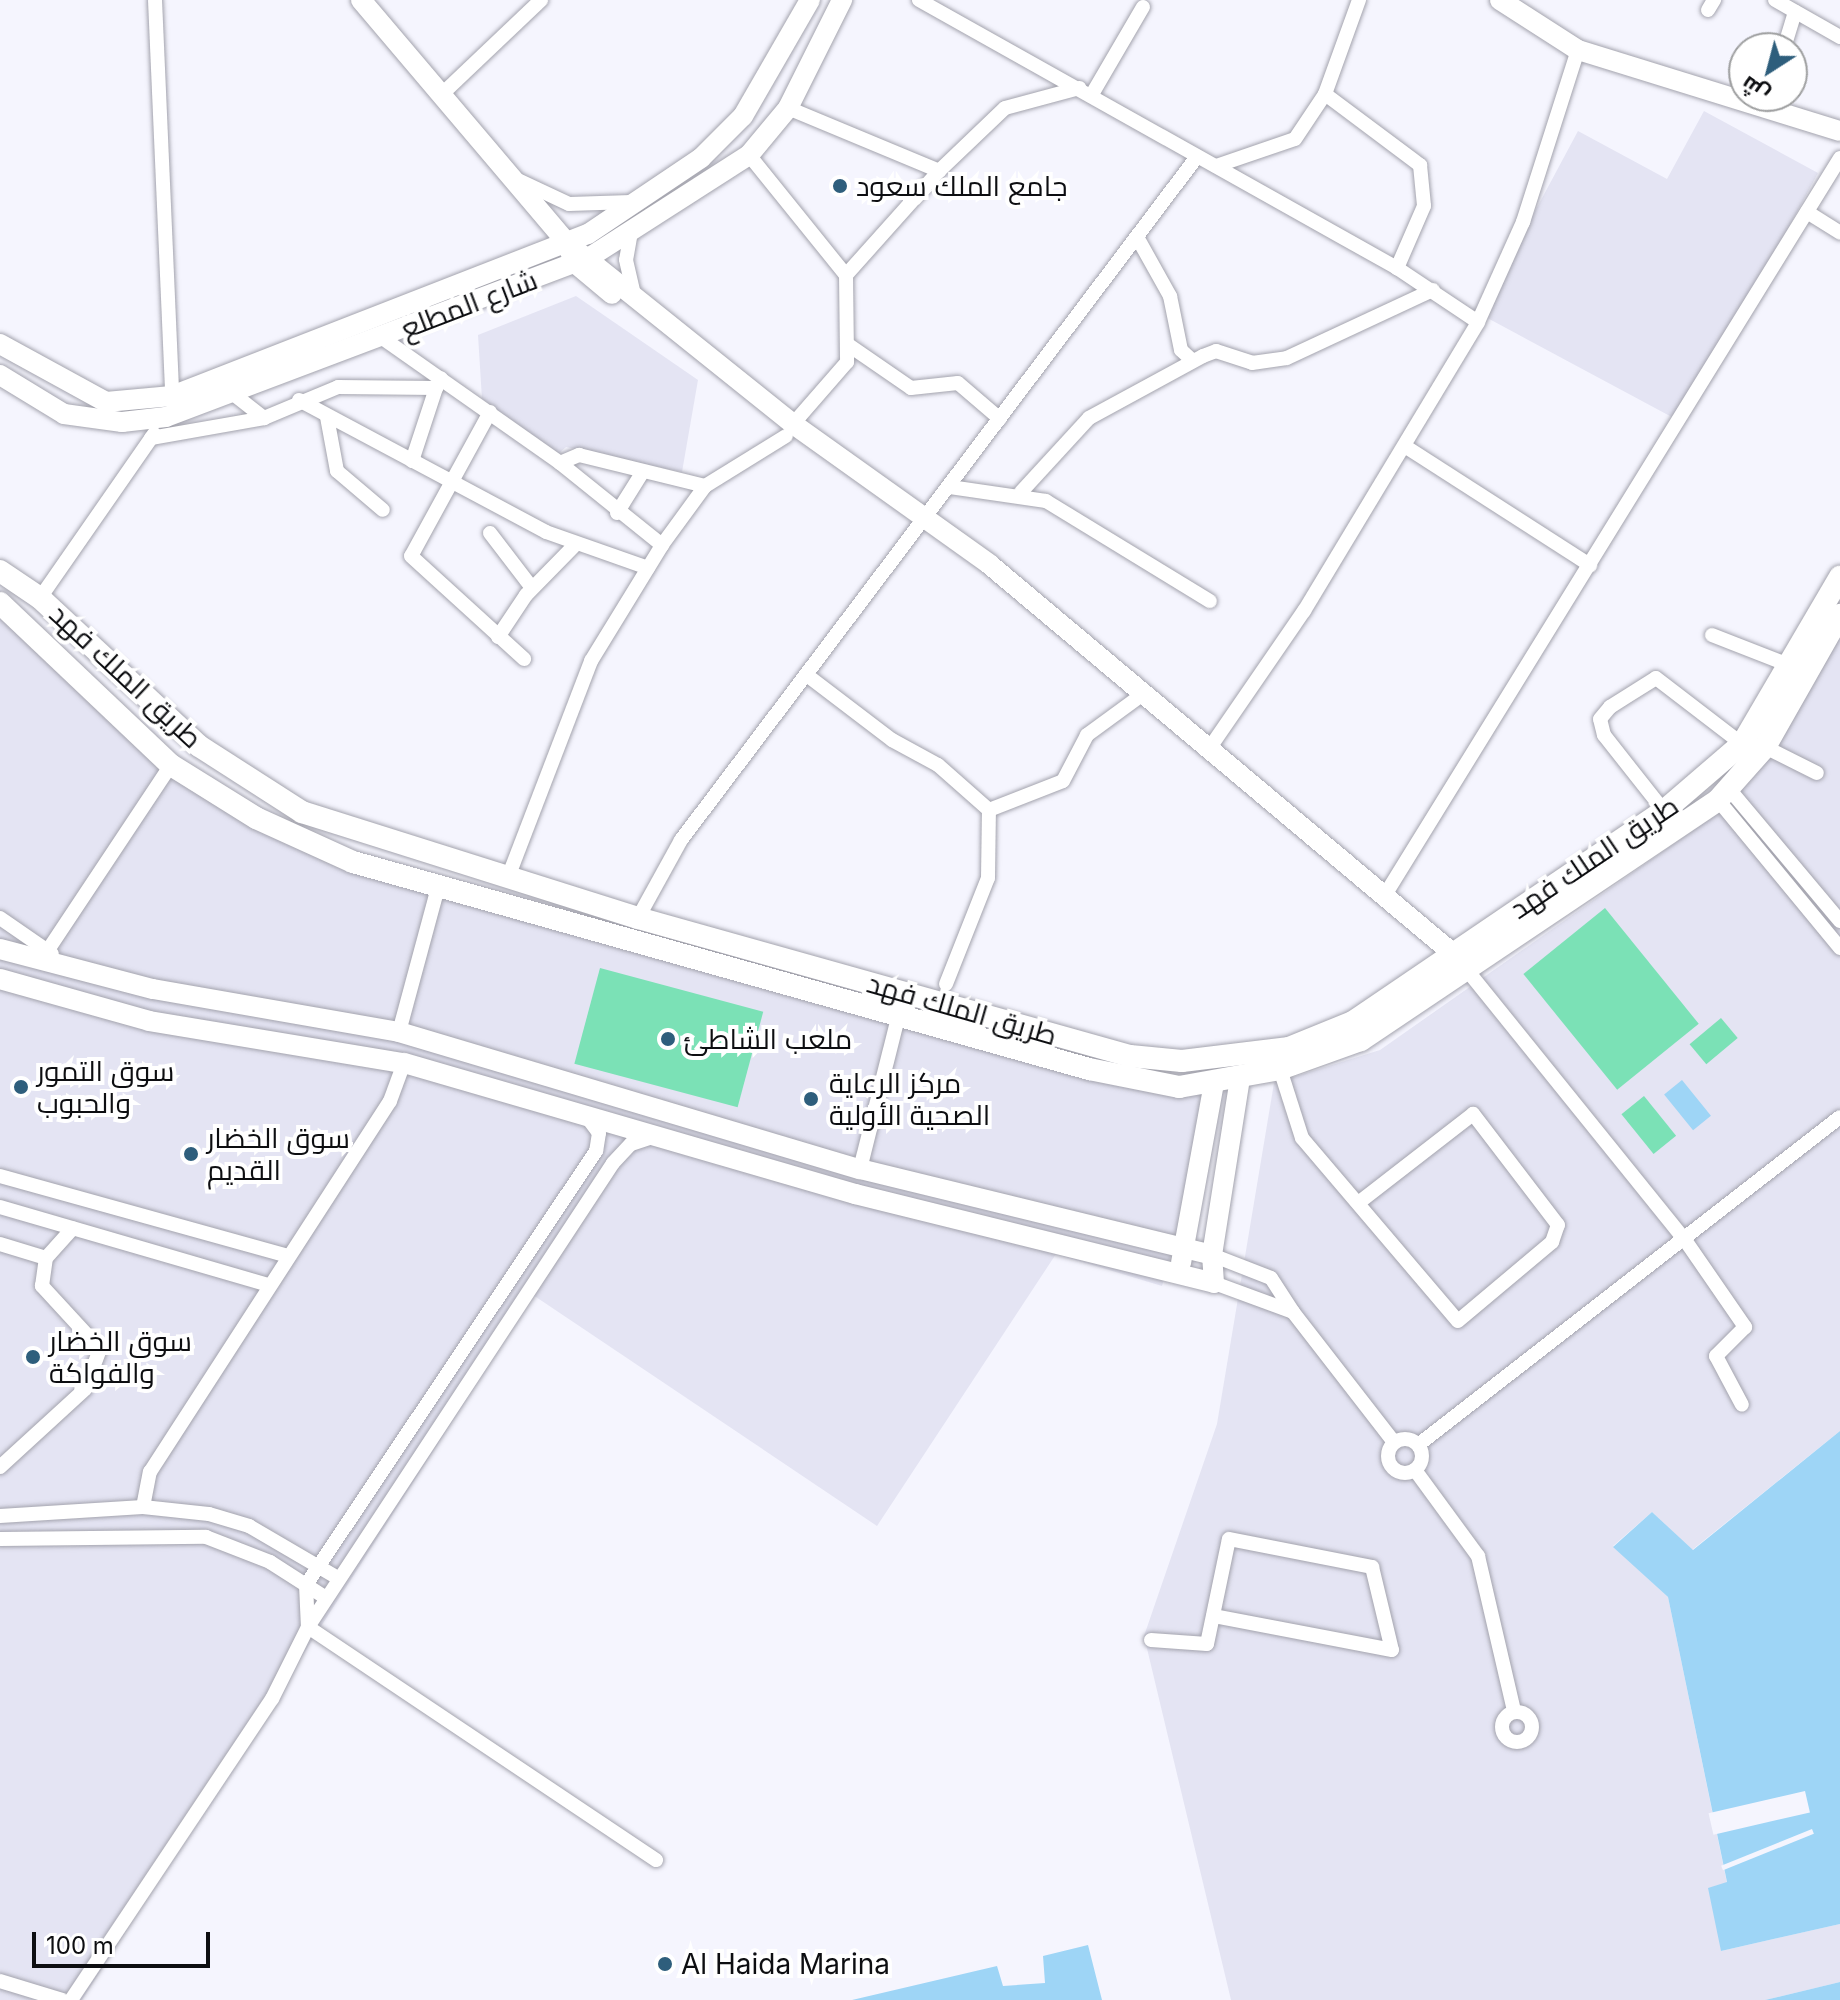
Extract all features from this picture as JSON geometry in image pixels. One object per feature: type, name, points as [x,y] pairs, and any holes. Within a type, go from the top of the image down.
[{"type":"main road","name":"طريق الملك فهد","points":[[0,571],[40,598],[189,738],[302,812],[507,880],[638,918],[1130,1056],[1182,1061],[1315,1040],[1664,811],[1754,745],[1791,666],[1840,577]]},
{"type":"main road","name":"طريق الملك فهد","points":[[0,603],[171,765],[256,818],[353,862],[1089,1069],[1179,1087],[1240,1079],[1280,1069],[1361,1040],[1724,795],[1840,615]]},
{"type":"main road","points":[[730,968],[735,945]]},
{"type":"street","points":[[155,0],[172,396]]},
{"type":"street","points":[[361,0],[582,260],[790,430],[925,524],[989,564],[1451,952]]},
{"type":"street","points":[[441,95],[541,0]]},
{"type":"street","name":"شارع المطلع","points":[[0,344],[106,402],[172,396],[566,242],[643,200],[701,158],[757,94],[810,0]]},
{"type":"street","name":"شارع المطلع","points":[[0,375],[64,414],[122,422],[166,417],[582,260],[749,155],[788,108],[842,0]]},
{"type":"street","points":[[919,0],[1397,268],[1478,322]]},
{"type":"street","points":[[1216,166],[1295,139],[1325,94],[1359,0]]},
{"type":"street","points":[[1500,0],[1526,9],[1578,50],[1728,90]]},
{"type":"street","points":[[1775,0],[1840,37]]},
{"type":"street","points":[[846,275],[939,171],[1005,108],[1085,92],[1143,2]]},
{"type":"street","points":[[1789,32],[1795,12]]},
{"type":"street","points":[[1209,749],[1406,447],[1478,322],[1523,222],[1578,50]]},
{"type":"street","points":[[757,94],[939,171]]},
{"type":"street","points":[[1325,94],[1420,165],[1424,206],[1397,268]]},
{"type":"street","points":[[1794,112],[1840,131]]},
{"type":"street","points":[[507,880],[591,661],[662,545],[705,486],[790,430],[847,362],[850,346],[846,275],[749,155]]},
{"type":"street","points":[[638,918],[681,840],[925,524],[1196,158]]},
{"type":"street","points":[[1385,895],[1840,158]]},
{"type":"street","points":[[512,176],[569,204],[599,208],[643,200]]},
{"type":"street","points":[[1807,212],[1840,233]]},
{"type":"street","points":[[631,232],[626,260],[634,295]]},
{"type":"street","points":[[1137,237],[1170,296],[1181,350],[1193,361]]},
{"type":"street","points":[[582,260],[634,295],[790,430]]},
{"type":"street","points":[[1021,492],[1089,418],[1193,361],[1216,351],[1252,363],[1287,358],[1433,290]]},
{"type":"street","points":[[381,337],[439,383],[490,412],[560,463],[617,513],[662,545]]},
{"type":"street","points":[[850,346],[911,388],[958,383],[1000,419]]},
{"type":"street","points":[[151,438],[264,418],[299,400],[338,387],[439,383]]},
{"type":"street","points":[[412,461],[439,383]]},
{"type":"street","points":[[232,393],[264,418]]},
{"type":"street","points":[[299,400],[449,484],[576,544],[648,568]]},
{"type":"street","points":[[490,412],[449,484],[413,563],[524,659]]},
{"type":"street","points":[[40,598],[166,417]]},
{"type":"street","points":[[327,417],[337,471],[383,510]]},
{"type":"street","points":[[1406,447],[1590,565]]},
{"type":"street","points":[[560,463],[579,455],[642,473],[705,486]]},
{"type":"street","points":[[617,513],[642,473]]},
{"type":"street","points":[[950,487],[1021,492],[1133,550],[1210,601]]},
{"type":"street","points":[[490,533],[532,588]]},
{"type":"street","points":[[498,637],[532,588],[576,544]]},
{"type":"street","points":[[1712,635],[1791,666]]},
{"type":"street","points":[[808,676],[892,740],[938,765],[989,810],[988,878],[946,984]]},
{"type":"street","points":[[1664,811],[1604,735],[1600,719],[1610,707],[1656,678],[1754,745],[1817,773]]},
{"type":"street","points":[[989,810],[1063,781],[1087,735],[1143,694]]},
{"type":"street","points":[[54,956],[171,765]]},
{"type":"street","points":[[1724,795],[1840,921]]},
{"type":"street","points":[[1724,795],[1840,948]]},
{"type":"street","points":[[399,1032],[438,887]]},
{"type":"street","points":[[0,918],[54,956]]},
{"type":"street","points":[[0,949],[54,956],[153,989],[399,1032],[860,1169],[1183,1251],[1212,1255],[1271,1278],[1293,1312],[1394,1442],[1391,1466],[1415,1470]]},
{"type":"street","points":[[1467,970],[1685,1240],[1745,1327],[1716,1356],[1742,1405]]},
{"type":"street","points":[[0,979],[149,1021],[404,1063],[674,1137],[855,1194],[1179,1280],[1214,1283],[1293,1312]]},
{"type":"street","points":[[860,1169],[899,1014]]},
{"type":"street","points":[[143,1507],[150,1472],[390,1101],[404,1063]]},
{"type":"street","points":[[1280,1069],[1302,1138],[1361,1201],[1458,1321],[1552,1242],[1558,1225],[1473,1114],[1361,1201]]},
{"type":"street","points":[[1214,1283],[1212,1255],[1240,1079]]},
{"type":"street","points":[[1179,1280],[1214,1083]]},
{"type":"street","points":[[308,1627],[306,1585],[596,1151],[595,1125],[573,1109]]},
{"type":"street","points":[[1394,1442],[1418,1445],[1840,1117]]},
{"type":"street","points":[[71,2000],[272,1699],[308,1627],[338,1578],[613,1163],[631,1144],[674,1137]]},
{"type":"street","points":[[0,1176],[288,1256]]},
{"type":"street","points":[[0,1207],[269,1285]]},
{"type":"street","points":[[0,1467],[85,1389],[100,1349],[42,1286],[46,1258],[73,1228]]},
{"type":"street","points":[[0,1244],[46,1258]]},
{"type":"street","points":[[1418,1445],[1415,1470],[1478,1556],[1514,1711]]},
{"type":"street","points":[[0,1516],[143,1507],[249,1526],[338,1578]]},
{"type":"street","points":[[0,1539],[206,1537],[306,1585],[326,1598]]},
{"type":"street","points":[[1151,1640],[1207,1644],[1229,1539],[1372,1567],[1392,1650],[1213,1616]]},
{"type":"street","points":[[308,1627],[656,1860]]},
{"type":"street","points":[[0,1981],[62,2000]]},
{"type":"shaded area","points":[[1704,111],[1818,173],[1683,423],[1480,314],[1578,131],[1667,179]]},
{"type":"shaded area","points":[[576,296],[698,380],[682,472],[566,447],[557,455],[482,399],[478,335]]},
{"type":"shaded area","points":[[0,616],[259,826],[1052,1065],[1216,1090],[1162,1286],[1056,1254],[877,1526],[533,1295],[82,2000],[0,2000]]},
{"type":"shaded area","points":[[1840,623],[1840,1431],[1692,1550],[1652,1512],[1613,1546],[1668,1597],[1727,1883],[1721,1951],[1840,1924],[1840,1982],[1765,2000],[1231,2000],[1144,1636],[1217,1424],[1274,1083],[1380,1050],[1722,810]]},
{"type":"green space","points":[[1605,908],[1699,1024],[1617,1090],[1523,974]]},
{"type":"green space","name":"ملعب الشاطئ","points":[[600,968],[763,1012],[738,1107],[574,1064]]},
{"type":"green space","points":[[1721,1018],[1738,1038],[1706,1064],[1690,1044]]},
{"type":"green space","points":[[1644,1096],[1676,1136],[1654,1154],[1621,1114]]},
{"type":"water","points":[[1682,1080],[1711,1116],[1693,1130],[1664,1094]]},
{"type":"water","points":[[1840,1431],[1840,1924],[1721,1951],[1708,1888],[1727,1882],[1668,1597],[1613,1547],[1652,1512],[1693,1550]]},
{"type":"water","points":[[1088,1945],[1102,2000],[852,2000],[997,1966],[1003,1986],[1045,1983],[1043,1956]]},
{"type":"water","points":[[1840,1982],[1840,2000],[1765,2000]]},
{"type":"pier","points":[[1805,1791],[1810,1812],[1713,1835],[1709,1813]]},
{"type":"pier","points":[[1812,1829],[1814,1834],[1723,1870],[1721,1866]]},
{"type":"place","name":"جامع الملك سعود","points":[[840,186]]},
{"type":"place","name":"ملعب الشاطئ","points":[[668,1039]]},
{"type":"place","name":"سوق التمور والحبوب","points":[[21,1087]]},
{"type":"place","name":"مركز الرعاية الصحية الأولية","points":[[811,1099]]},
{"type":"place","name":"سوق الخضار القديم","points":[[191,1154]]},
{"type":"place","name":"سوق الخضار والفواكة","points":[[33,1357]]},
{"type":"place","name":"Al Haida Marina","points":[[665,1964]]}]
